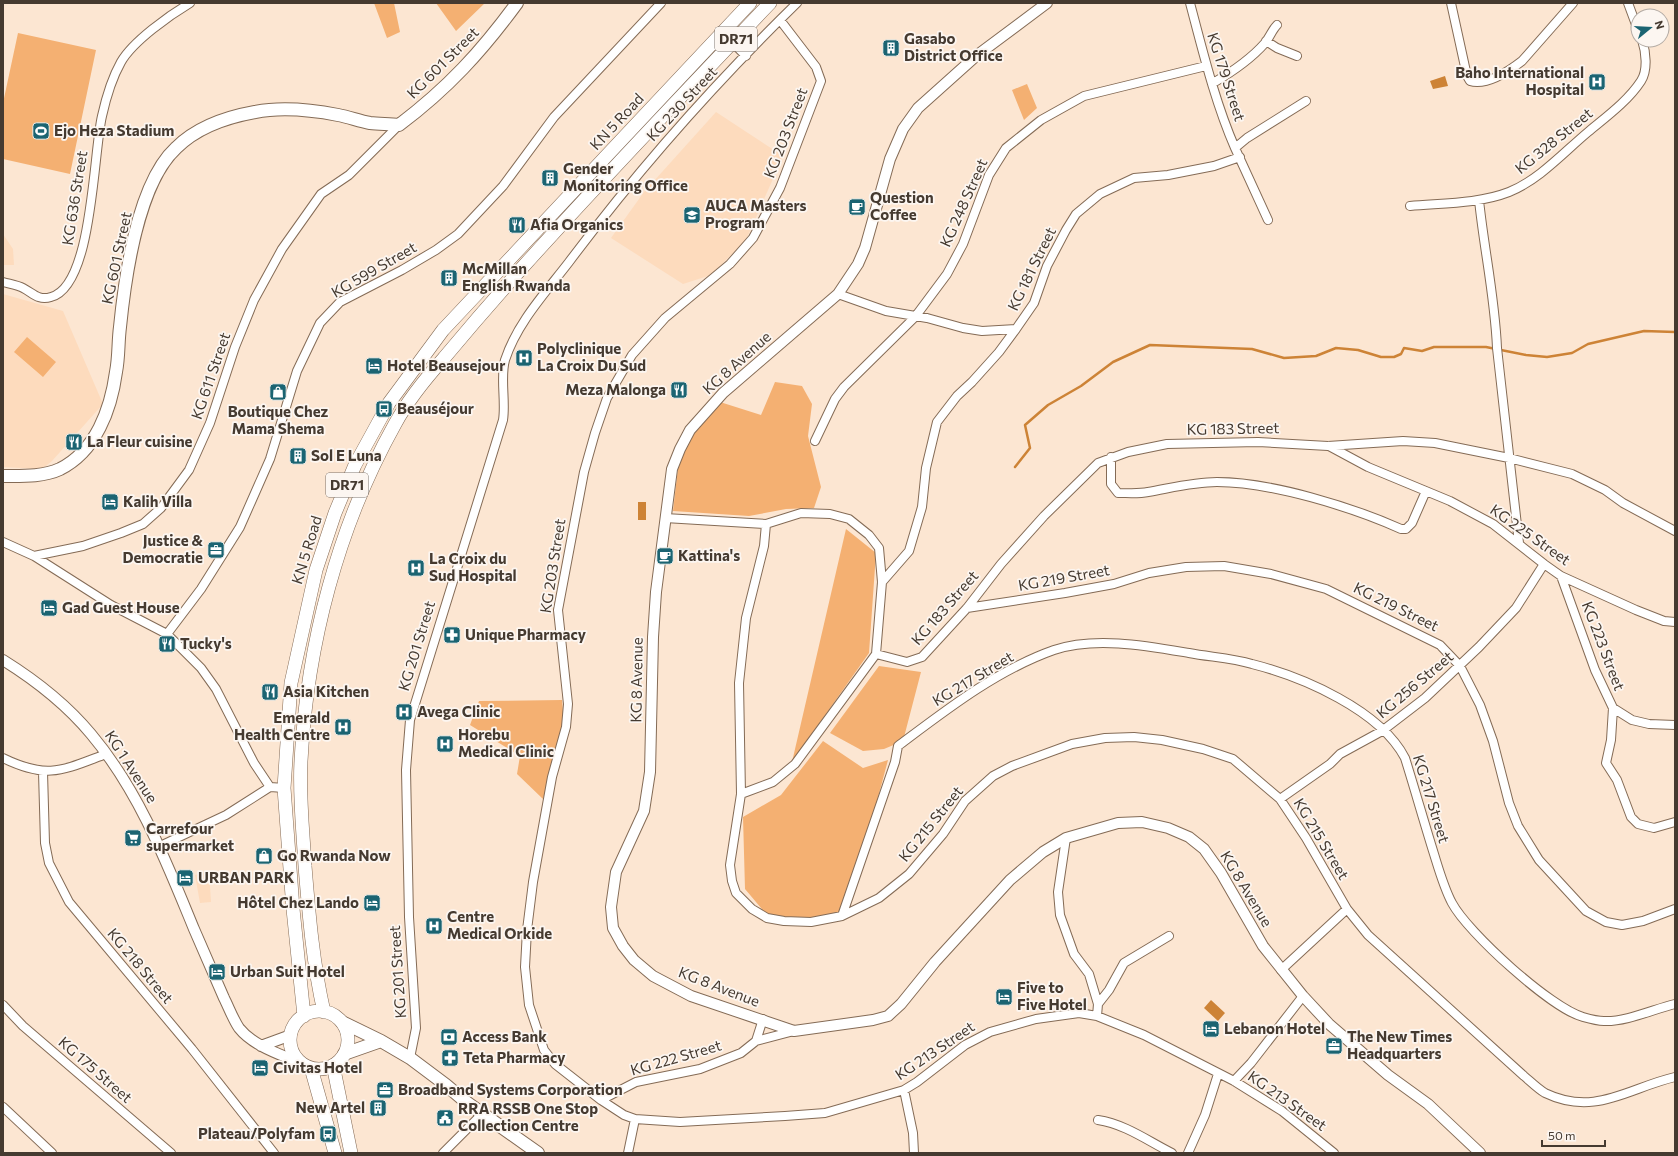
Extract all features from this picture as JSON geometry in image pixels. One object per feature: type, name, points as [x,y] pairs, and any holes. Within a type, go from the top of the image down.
[{"type":"main road","name":"KG 601 Street","points":[[3,476],[35,476],[60,469],[80,455],[101,425],[107,412],[117,371],[120,327],[132,248],[152,184],[163,162],[176,148],[191,136],[205,129],[226,120],[255,112],[280,110],[310,112],[342,116],[369,123],[399,125],[430,102],[474,58],[517,3]]},
{"type":"main road","name":"KN 5 Road","points":[[304,1016],[293,909],[284,788],[291,683],[316,570],[335,513],[355,465],[389,403],[443,330],[750,3]]},
{"type":"main road","name":"KN 5 Road","points":[[324,1012],[319,988],[308,909],[301,806],[301,761],[316,641],[329,582],[348,526],[369,476],[396,422],[419,389],[477,317],[615,166],[770,3]]},
{"type":"main road","points":[[406,380],[419,389]]},
{"type":"main road","points":[[381,1041],[344,1054],[333,1066],[318,1069],[308,1066],[293,1052],[291,1035],[298,1021],[304,1016],[311,1013],[324,1012],[334,1015],[342,1022],[381,1041],[410,1058],[446,1084],[466,1102],[538,1153]]},
{"type":"main road","points":[[342,1022],[348,1038],[344,1054]]},
{"type":"main road","points":[[308,1066],[335,1153]]},
{"type":"main road","points":[[333,1066],[351,1153]]},
{"type":"street","name":"KG 636 Street","points":[[3,282],[23,288],[36,298],[45,298],[60,293],[72,280],[77,267],[89,220],[102,117],[111,84],[122,61],[137,44],[161,22],[190,3]]},
{"type":"street","name":"KG 599 Street","points":[[167,634],[201,589],[240,527],[270,459],[297,371],[320,323],[340,302],[436,250],[458,234],[503,186],[554,117],[661,3]]},
{"type":"street","name":"KG 230 Street","points":[[550,286],[599,222],[651,159],[797,3]]},
{"type":"street","name":"KG 8 Avenue","points":[[1046,3],[986,48],[918,108],[903,129],[890,159],[872,227],[860,259],[838,294],[723,393],[690,430],[680,449],[672,469],[656,592],[653,637],[650,772],[644,811],[616,872],[611,907],[613,928],[623,946],[634,960],[653,976],[691,996],[794,1031],[888,1016],[901,1004],[935,962],[1010,880],[1043,852],[1066,838],[1118,823],[1142,822],[1168,828],[1189,837],[1204,849],[1221,873],[1263,946],[1302,996],[1329,1024],[1388,1075],[1428,1104],[1480,1153]]},
{"type":"street","name":"KG 179 Street","points":[[1190,3],[1206,66],[1235,148],[1268,220]]},
{"type":"street","points":[[1451,3],[1467,76],[1470,81],[1476,83],[1513,68],[1522,61],[1573,3]]},
{"type":"street","name":"KG 203 Street","points":[[635,1119],[624,1115],[601,1100],[555,1064],[544,1050],[529,1005],[525,967],[527,930],[533,882],[552,777],[566,726],[567,711],[558,610],[584,472],[595,432],[607,398],[632,355],[665,318],[730,264],[753,238],[780,188],[818,90],[821,81],[816,67],[780,20]]},
{"type":"street","points":[[1213,83],[1249,59],[1266,41],[1277,25]]},
{"type":"street","points":[[1266,41],[1276,48],[1297,56]]},
{"type":"street","points":[[733,43],[746,56]]},
{"type":"street","name":"KG 328 Street","points":[[1410,206],[1479,200],[1509,192],[1530,180],[1620,104],[1641,81],[1645,68],[1643,48]]},
{"type":"street","name":"KG 248 Street","points":[[815,441],[835,399],[844,387],[915,316],[947,274],[962,244],[989,175],[1006,148],[1041,120],[1084,96],[1206,66]]},
{"type":"street","points":[[1235,148],[1247,138],[1306,101]]},
{"type":"street","name":"KG 611 Street","points":[[34,556],[83,546],[121,533],[143,524],[161,508],[189,470],[210,422],[235,347],[254,300],[282,249],[321,194],[349,175],[399,125]]},
{"type":"street","name":"KG 181 Street","points":[[838,294],[886,311],[982,331],[1016,329],[1034,303],[1047,266],[1066,230],[1076,214],[1100,194],[1134,178],[1175,174],[1214,166],[1240,158]]},
{"type":"street","points":[[1479,200],[1480,221],[1496,320],[1518,543]]},
{"type":"street","name":"KG 201 Street","points":[[410,1058],[416,1028],[409,917],[406,770],[410,720],[503,420],[506,407],[505,361],[521,327],[550,286]]},
{"type":"street","points":[[882,582],[909,551],[922,507],[926,468],[937,422],[956,396],[972,382],[999,352],[1016,329]]},
{"type":"street","name":"KG 183 Street","points":[[876,654],[907,662],[922,657],[967,608],[1001,564],[1044,516],[1098,464],[1111,457],[1128,452],[1167,444],[1258,442],[1328,446],[1409,441],[1457,446],[1572,474],[1605,490],[1675,531]]},
{"type":"street","name":"KG 225 Street","points":[[1328,446],[1368,467],[1426,491],[1493,524],[1561,576],[1650,616],[1664,621],[1675,622]]},
{"type":"street","points":[[1111,457],[1111,484],[1118,493],[1147,492],[1161,488],[1217,482],[1242,484],[1276,490],[1335,504],[1406,530],[1412,523],[1426,491]]},
{"type":"street","points":[[665,518],[766,524],[801,513],[830,514],[849,519],[869,535],[879,548],[882,582],[876,654],[795,764],[774,782],[741,794],[739,683],[746,618],[764,546],[766,524]]},
{"type":"street","points":[[3,542],[34,556],[111,605],[167,634],[201,668],[216,689],[254,763],[270,787]]},
{"type":"street","name":"KG 256 Street","points":[[1280,799],[1330,764],[1340,754],[1382,731],[1425,698],[1460,666],[1516,608],[1544,564]]},
{"type":"street","name":"KG 219 Street","points":[[967,608],[1114,584],[1166,570],[1186,567],[1224,566],[1271,574],[1326,589],[1440,645],[1460,666],[1483,712],[1493,741],[1509,803],[1518,826],[1539,860],[1586,911],[1606,922],[1622,925],[1642,921],[1675,909]]},
{"type":"street","name":"KG 223 Street","points":[[1561,576],[1594,670],[1613,708],[1632,720],[1649,724],[1675,725]]},
{"type":"street","name":"KG 217 Street","points":[[842,916],[895,762],[898,746],[934,718],[1012,669],[1055,650],[1087,644],[1116,643],[1149,646],[1244,662],[1286,674],[1314,685],[1364,713],[1400,748],[1405,758],[1440,874],[1452,903],[1465,920],[1522,977],[1563,1007],[1582,1017],[1604,1021],[1619,1020],[1675,1004]]},
{"type":"street","name":"KG 1 Avenue","points":[[3,660],[71,712],[91,734],[106,754],[142,812],[160,846],[232,1016],[239,1028],[248,1037],[262,1046],[308,1066]]},
{"type":"street","points":[[1613,708],[1611,740],[1606,763],[1617,780],[1631,817],[1638,824],[1654,828],[1675,822]]},
{"type":"street","name":"KG 215 Street","points":[[741,794],[730,865],[736,893],[752,909],[768,918],[811,922],[842,916],[879,898],[908,874],[943,834],[965,800],[993,776],[1012,766],[1072,744],[1105,738],[1134,737],[1162,740],[1203,749],[1233,759],[1280,799],[1306,838],[1347,909],[1368,936],[1524,1076],[1544,1092],[1579,1103],[1595,1103],[1675,1077]]},
{"type":"street","points":[[3,758],[20,767],[42,772],[66,769],[106,754]]},
{"type":"street","name":"KG 218 Street","points":[[42,772],[45,843],[49,863],[55,878],[69,902],[192,1049],[274,1153]]},
{"type":"street","points":[[160,846],[226,815],[270,787],[284,788]]},
{"type":"street","points":[[1066,838],[1058,892],[1060,915],[1074,954],[1089,974],[1098,1004],[1097,1016]]},
{"type":"street","points":[[1281,970],[1347,909]]},
{"type":"street","points":[[1098,1004],[1110,990],[1124,963],[1169,936]]},
{"type":"street","points":[[1234,1081],[1258,1054],[1302,996]]},
{"type":"street","name":"KG 175 Street","points":[[3,1005],[23,1026],[171,1153]]},
{"type":"street","name":"KG 213 Street","points":[[635,1119],[680,1122],[825,1113],[904,1090],[917,1082],[965,1045],[990,1032],[1036,1019],[1079,1013],[1097,1016],[1144,1035],[1234,1081],[1282,1111],[1334,1153]]},
{"type":"street","points":[[756,1041],[763,1020]]},
{"type":"street","name":"KG 222 Street","points":[[601,1100],[636,1082],[700,1069],[742,1053],[756,1041],[794,1031]]},
{"type":"street","points":[[262,1046],[291,1035]]},
{"type":"street","points":[[1188,1153],[1205,1115],[1218,1074]]},
{"type":"street","points":[[904,1090],[913,1133],[914,1153]]},
{"type":"street","points":[[3,1107],[52,1153]]},
{"type":"street","points":[[443,1153],[483,1113]]},
{"type":"street","points":[[628,1153],[635,1119]]},
{"type":"street","points":[[1098,1120],[1114,1122],[1172,1153]]},
{"type":"shaded area","points":[[374,3],[394,3],[400,32],[387,38]]},
{"type":"shaded area","points":[[436,3],[485,3],[456,31]]},
{"type":"shaded area","name":"Ejo Heza Stadium","points":[[18,33],[96,50],[70,174],[3,159],[3,103]]},
{"type":"shaded area","points":[[1445,76],[1448,86],[1433,89],[1430,81]]},
{"type":"shaded area","points":[[1027,84],[1037,108],[1024,120],[1012,90]]},
{"type":"shaded area","name":"AUCA Masters Program","points":[[716,112],[783,156],[746,240],[711,275],[683,284],[611,238],[644,192]]},
{"type":"shaded area","points":[[3,234],[13,249],[14,265],[3,265]]},
{"type":"shaded area","points":[[3,294],[63,311],[103,404],[52,461],[42,469],[3,467]]},
{"type":"shaded area","points":[[27,337],[56,362],[43,377],[14,352]]},
{"type":"shaded area","points":[[775,382],[802,386],[812,404],[808,436],[821,487],[814,508],[786,509],[749,516],[673,511],[679,459],[692,427],[720,402],[761,415]]},
{"type":"shaded area","points":[[638,502],[646,502],[646,520],[638,520]]},
{"type":"shaded area","points":[[846,529],[876,553],[869,653],[792,762]]},
{"type":"shaded area","points":[[879,666],[921,672],[903,741],[884,749],[863,751],[830,733]]},
{"type":"shaded area","points":[[562,700],[564,723],[543,799],[517,774],[520,756],[470,725],[479,701]]},
{"type":"shaded area","points":[[823,741],[863,768],[888,760],[847,914],[773,922],[745,889],[743,817],[781,795]]},
{"type":"shaded area","points":[[209,871],[211,902],[200,903],[195,875]]},
{"type":"shaded area","points":[[1211,1000],[1225,1013],[1218,1021],[1204,1008]]},
{"type":"waterway","points":[[1015,467],[1030,448],[1025,425],[1048,405],[1081,386],[1113,362],[1150,345],[1252,349],[1284,358],[1316,356],[1336,348],[1358,350],[1381,357],[1394,357],[1401,354],[1404,348],[1422,351],[1434,347],[1486,347],[1526,355],[1547,357],[1572,353],[1588,344],[1644,331],[1675,332]]},
{"type":"place","name":"Gasabo District Office","points":[[891,48]]},
{"type":"place","name":"Baho International Hospital","points":[[1597,82]]},
{"type":"place","name":"Ejo Heza Stadium","points":[[41,131]]},
{"type":"place","name":"Gender Monitoring Office","points":[[550,178]]},
{"type":"place","name":"Question Coffee","points":[[857,207]]},
{"type":"place","name":"AUCA Masters Program","points":[[692,215]]},
{"type":"place","name":"Afia Organics","points":[[517,225]]},
{"type":"place","name":"McMillan English Rwanda","points":[[449,278]]},
{"type":"place","name":"Polyclinique La Croix Du Sud","points":[[524,358]]},
{"type":"place","name":"Hotel Beausejour","points":[[374,366]]},
{"type":"place","name":"Meza Malonga","points":[[679,390]]},
{"type":"place","name":"Boutique Chez Mama Shema","points":[[278,392]]},
{"type":"place","name":"Beauséjour","points":[[384,409]]},
{"type":"place","name":"La Fleur cuisine","points":[[74,442]]},
{"type":"place","name":"Sol E Luna","points":[[298,456]]},
{"type":"place","name":"Kalih Villa","points":[[110,502]]},
{"type":"place","name":"Justice & Democratie","points":[[216,550]]},
{"type":"place","name":"Kattina's","points":[[665,556]]},
{"type":"place","name":"La Croix du Sud Hospital","points":[[416,568]]},
{"type":"place","name":"Gad Guest House","points":[[49,608]]},
{"type":"place","name":"Unique Pharmacy","points":[[452,635]]},
{"type":"place","name":"Tucky's","points":[[167,644]]},
{"type":"place","name":"Asia Kitchen","points":[[270,692]]},
{"type":"place","name":"Avega Clinic","points":[[404,712]]},
{"type":"place","name":"Emerald Health Centre","points":[[343,727]]},
{"type":"place","name":"Horebu Medical Clinic","points":[[445,744]]},
{"type":"place","name":"Carrefour supermarket","points":[[133,838]]},
{"type":"place","name":"Go Rwanda Now","points":[[264,856]]},
{"type":"place","name":"URBAN PARK","points":[[185,878]]},
{"type":"place","name":"Hôtel Chez Lando","points":[[372,903]]},
{"type":"place","name":"Centre Medical Orkide","points":[[434,926]]},
{"type":"place","name":"Urban Suit Hotel","points":[[217,972]]},
{"type":"place","name":"Five to Five Hotel","points":[[1004,997]]},
{"type":"place","name":"Lebanon Hotel","points":[[1211,1029]]},
{"type":"place","name":"Access Bank","points":[[449,1037]]},
{"type":"place","name":"The New Times Headquarters","points":[[1334,1046]]},
{"type":"place","name":"Teta Pharmacy","points":[[450,1058]]},
{"type":"place","name":"Civitas Hotel","points":[[260,1068]]},
{"type":"place","name":"Broadband Systems Corporation","points":[[385,1090]]},
{"type":"place","name":"New Artel","points":[[378,1108]]},
{"type":"place","name":"RRA RSSB One Stop Collection Centre","points":[[445,1118]]},
{"type":"place","name":"Plateau/Polyfam","points":[[328,1134]]}]
